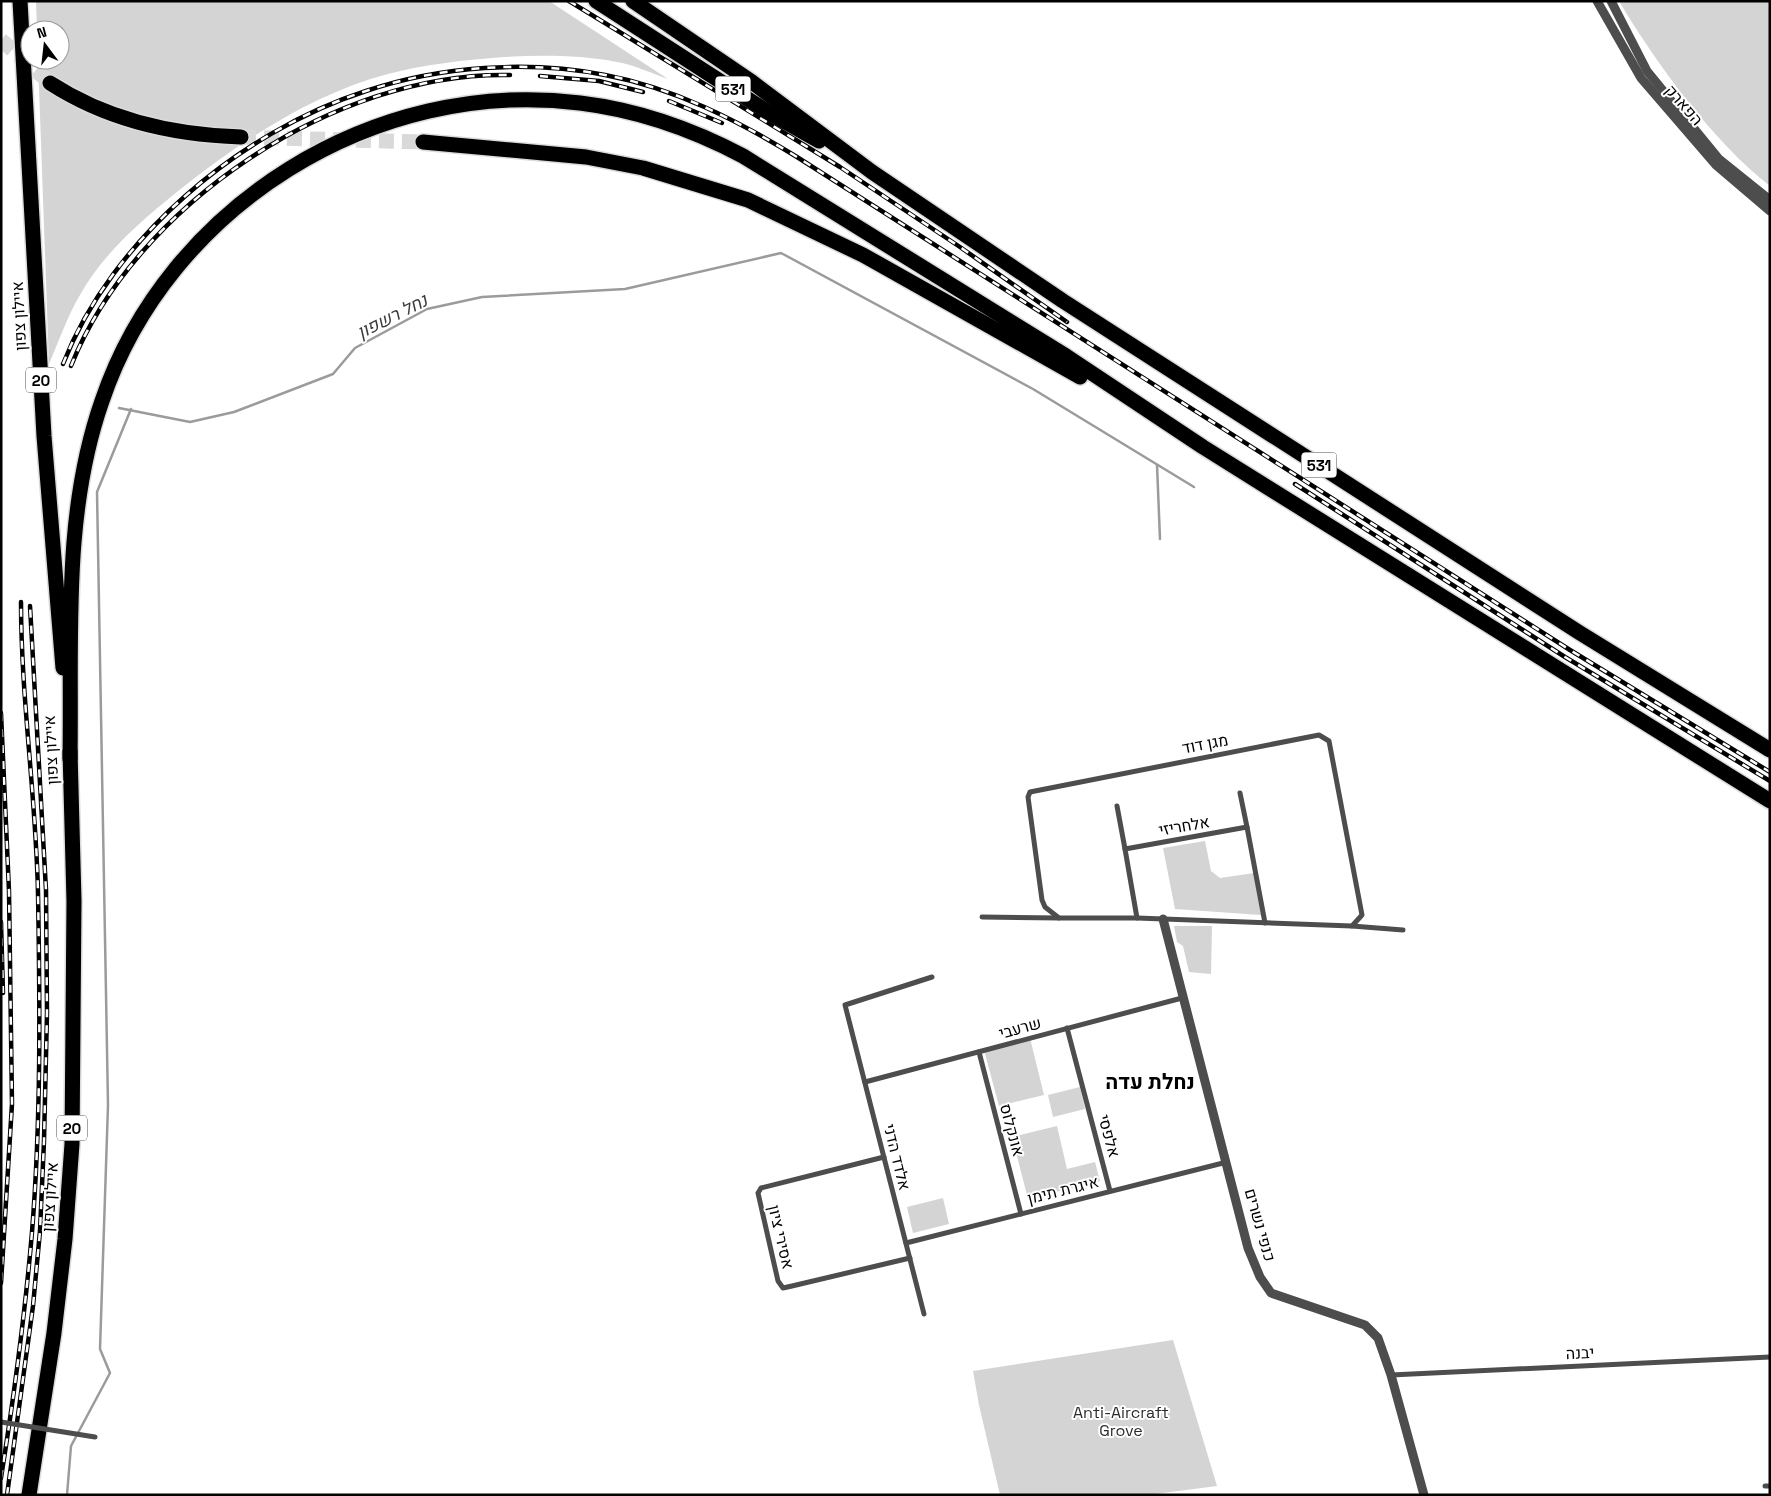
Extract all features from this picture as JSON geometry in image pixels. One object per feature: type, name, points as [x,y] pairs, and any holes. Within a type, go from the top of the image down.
[{"type":"highway","name":"איילון צפון","points":[[20,1],[44,436],[70,759],[74,1026],[72,1144],[64,1248],[45,1393],[29,1495]]},
{"type":"highway","name":"531","points":[[596,1],[771,114],[872,172],[1063,301],[1580,633],[1770,750]]},
{"type":"highway","points":[[633,1],[768,93],[872,172]]},
{"type":"highway","points":[[50,83],[95,107],[158,128],[206,136],[242,137]]},
{"type":"highway","points":[[70,759],[73,546],[78,492],[99,410],[116,361],[129,335],[147,307],[189,252],[242,202],[287,170],[320,151],[355,135],[409,116],[480,103],[557,101],[629,112],[702,136],[743,156],[1066,356],[1203,447],[1770,801]]},
{"type":"highway","points":[[424,142],[586,157],[643,168],[748,200],[863,255],[1203,447]]},
{"type":"highway","points":[[38,1495],[45,1393]]},
{"type":"street","name":"הפארק","points":[[1597,1],[1641,78],[1716,165],[1770,211]]},
{"type":"street","name":"הפארק","points":[[1611,1],[1647,71],[1719,159],[1770,200]]},
{"type":"street","name":"מגן דוד","points":[[1059,918],[1045,906],[1042,900],[1028,797],[1030,792],[1319,735],[1329,742],[1362,915],[1352,926]]},
{"type":"street","points":[[1240,793],[1265,923]]},
{"type":"street","points":[[1117,806],[1137,918]]},
{"type":"street","name":"אלחריזי","points":[[1125,849],[1247,827]]},
{"type":"street","points":[[982,918],[1137,918],[1352,926],[1403,930]]},
{"type":"street","name":"כנפי נשרים","points":[[1163,919],[1248,1248],[1260,1277],[1271,1292],[1365,1325],[1378,1338],[1391,1375],[1424,1495]]},
{"type":"street","name":"אלדד הדני","points":[[924,1314],[845,1005],[932,977]]},
{"type":"street","name":"שרעבי","points":[[865,1082],[1182,998]]},
{"type":"street","name":"אלפסי","points":[[1067,1028],[1110,1191]]},
{"type":"street","name":"אונקלוס","points":[[979,1052],[1021,1214]]},
{"type":"street","name":"אסירי ציון","points":[[884,1157],[761,1188],[758,1193],[778,1282],[783,1288],[910,1258]]},
{"type":"street","name":"איגרת תימן","points":[[906,1243],[1227,1162]]},
{"type":"street","name":"יבנה","points":[[1391,1375],[1770,1357]]},
{"type":"street","points":[[1,1422],[94,1437]]},
{"type":"green space","points":[[36,1],[549,1],[668,79],[617,62],[560,56],[518,56],[460,61],[417,68],[361,82],[334,93],[282,119],[233,150],[142,221],[101,263],[90,279],[75,303],[49,364],[38,70],[70,70],[70,20],[37,20]]},
{"type":"green space","points":[[1619,1],[1770,1],[1770,186],[1728,148],[1707,125],[1650,50]]},
{"type":"green space","points":[[1205,841],[1211,871],[1220,878],[1254,873],[1261,915],[1175,909],[1163,848]]},
{"type":"green space","points":[[1174,926],[1212,926],[1211,974],[1189,972],[1183,946],[1177,942]]},
{"type":"green space","points":[[1030,1038],[1044,1095],[999,1106],[984,1050]]},
{"type":"green space","points":[[1080,1087],[1085,1109],[1053,1117],[1048,1095]]},
{"type":"green space","points":[[1057,1126],[1067,1169],[1095,1162],[1100,1181],[1028,1199],[1012,1137]]},
{"type":"green space","points":[[943,1198],[949,1224],[913,1233],[907,1207]]},
{"type":"green space","name":"Anti-Aircraft Grove","points":[[1173,1340],[1217,1486],[1147,1495],[1000,1495],[973,1371]]},
{"type":"waterway","name":"נחל רשפון","points":[[119,408],[190,422],[234,412],[333,374],[355,348],[427,309],[482,297],[625,289],[781,253],[1033,389],[1194,487]]},
{"type":"waterway","points":[[67,1495],[71,1446],[110,1373],[100,1349],[108,1105],[97,492],[131,409]]},
{"type":"waterway","points":[[1157,465],[1160,539]]},
{"type":"tunnel","points":[[1,40],[50,83]]},
{"type":"tunnel","points":[[241,137],[423,142]]},
{"type":"railway","points":[[569,1],[840,167],[960,247],[1067,322]]},
{"type":"railway","points":[[63,364],[85,318],[113,274],[147,234],[185,196],[227,162],[272,133],[319,109],[366,91],[394,83],[424,76],[484,68],[515,67],[576,70],[631,81],[656,88],[704,107],[751,130],[797,157],[1570,650],[1770,772]]},
{"type":"railway","points":[[71,366],[101,307],[142,252],[192,202],[249,159],[312,123],[377,96],[444,80],[510,75]]},
{"type":"railway","points":[[540,76],[599,81],[643,92]]},
{"type":"railway","points":[[669,101],[722,123]]},
{"type":"railway","points":[[1295,484],[1565,657],[1770,781]]},
{"type":"railway","points":[[1,1478],[19,1355],[29,1263],[35,1190],[38,1105],[37,857],[23,675],[21,602]]},
{"type":"railway","points":[[7,1495],[33,1306],[40,1231],[44,1141],[47,1013],[46,890],[30,606]]},
{"type":"railway","points":[[1,713],[9,891],[12,1104],[1,1283]]},
{"type":"railway","points":[[1,922],[3,993]]},
{"type":"district","name":"נחלת עדה","points":[[1150,1081]]}]
